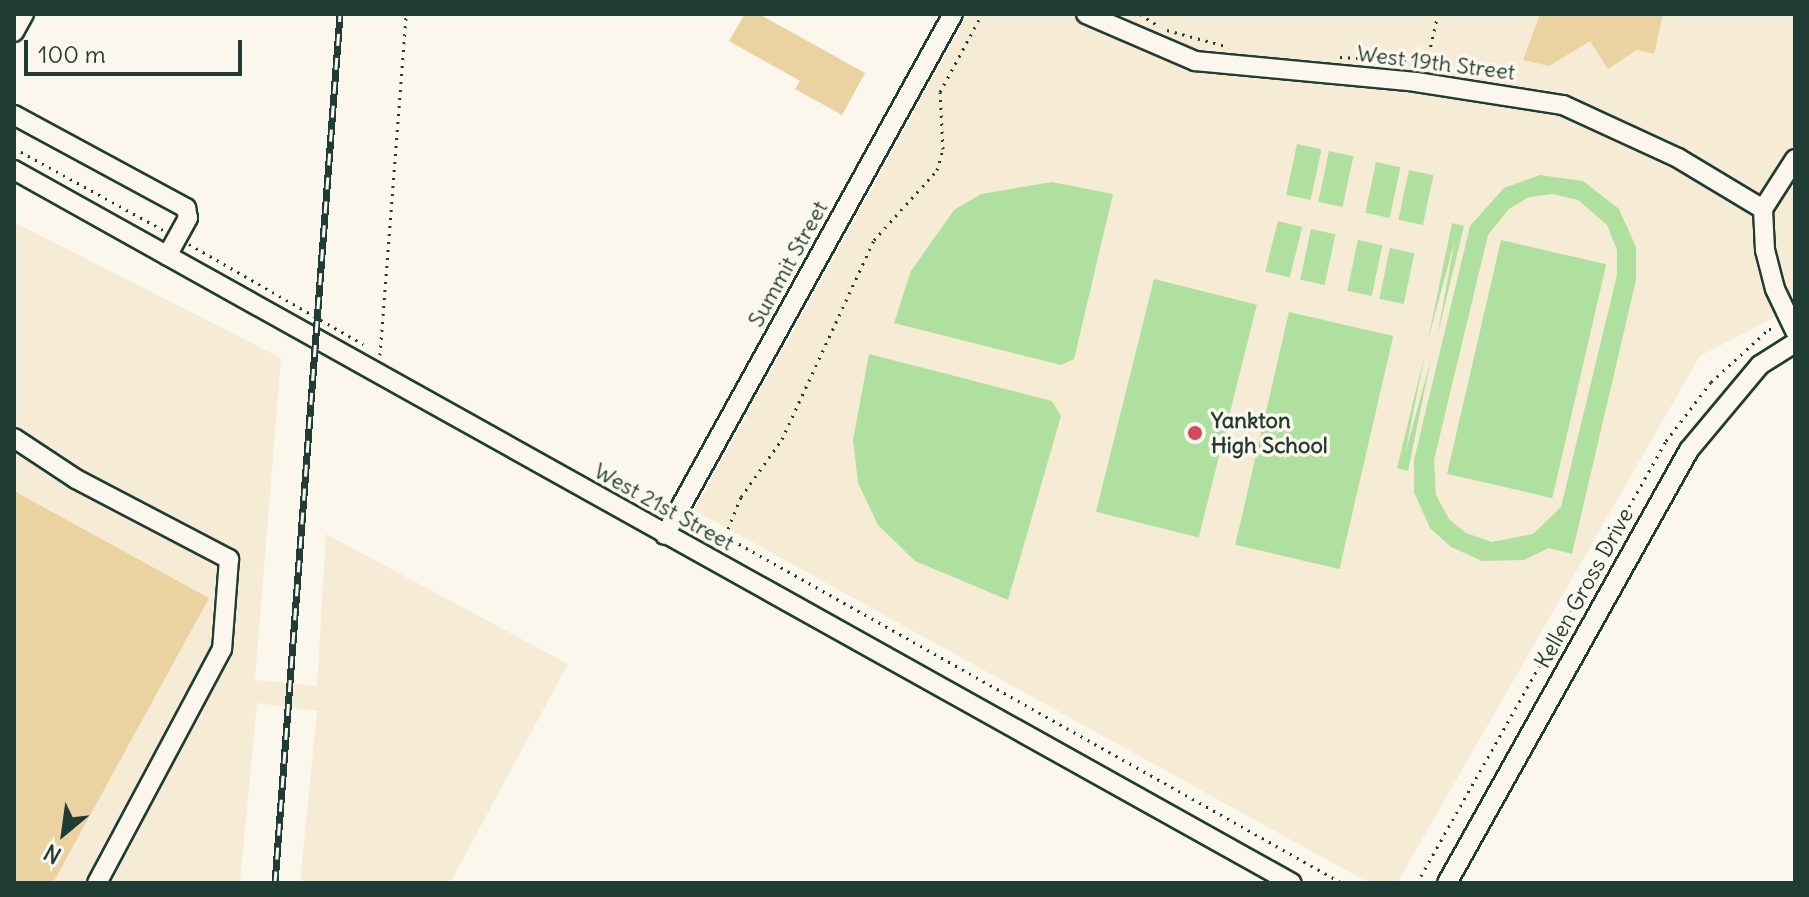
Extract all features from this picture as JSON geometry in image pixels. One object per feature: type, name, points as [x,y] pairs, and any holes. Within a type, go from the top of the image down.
[{"type":"street","points":[[14,32],[24,14]]},
{"type":"street","name":"Summit Street","points":[[665,535],[953,14]]},
{"type":"street","name":"West 19th Street","points":[[1086,14],[1195,61],[1416,82],[1563,105],[1678,158],[1763,209]]},
{"type":"street","points":[[14,115],[186,208],[188,218],[167,256]]},
{"type":"street","points":[[1792,326],[1765,250],[1763,209],[1795,159]]},
{"type":"street","name":"West 21st Street","points":[[14,170],[1292,883]]},
{"type":"street","name":"Kellen Gross Drive","points":[[1447,883],[1689,450],[1760,365],[1795,343]]},
{"type":"street","points":[[14,438],[76,479],[229,559],[222,649],[97,883]]},
{"type":"path","points":[[380,355],[406,14]]},
{"type":"path","points":[[725,536],[741,497],[782,439],[874,240],[937,170],[943,149],[940,92],[982,14]]},
{"type":"path","points":[[1140,14],[1162,28],[1232,47]]},
{"type":"path","points":[[1332,57],[1427,62],[1438,14]]},
{"type":"path","points":[[1417,883],[1666,441],[1711,382],[1769,329],[1792,326]]},
{"type":"shaded area","name":"Yankton High School","points":[[968,14],[1795,14],[1795,307],[1700,356],[1397,883],[1369,883],[694,510]]},
{"type":"shaded area","points":[[14,222],[281,358],[255,680],[317,686],[326,534],[568,664],[450,883],[300,883],[317,711],[257,703],[240,883],[14,883]]},
{"type":"green space","points":[[1297,144],[1321,149],[1311,200],[1286,195]]},
{"type":"green space","points":[[1329,151],[1353,156],[1343,207],[1318,202]]},
{"type":"green space","points":[[1376,162],[1400,167],[1390,218],[1365,213]]},
{"type":"green space","points":[[1409,170],[1433,175],[1423,225],[1398,220]]},
{"type":"green space","points":[[1540,175],[1583,181],[1619,209],[1636,247],[1636,280],[1572,554],[1549,548],[1524,560],[1482,561],[1451,547],[1430,528],[1414,492],[1414,460],[1470,226],[1504,188]],"holes":[[[1553,194],[1578,200],[1607,225],[1617,250],[1617,275],[1561,507],[1533,534],[1492,542],[1466,533],[1449,519],[1436,495],[1434,460],[1488,235],[1509,209],[1529,197]]]},
{"type":"green space","points":[[1052,182],[1113,194],[1074,359],[1061,365],[894,323],[911,271],[954,210],[981,194]]},
{"type":"green space","points":[[1278,221],[1302,227],[1290,278],[1265,271]]},
{"type":"green space","points":[[1452,223],[1464,226],[1437,337],[1455,240],[1428,340]]},
{"type":"green space","points":[[1311,229],[1335,234],[1325,285],[1300,280]]},
{"type":"green space","points":[[1358,240],[1382,245],[1372,296],[1347,291]]},
{"type":"green space","points":[[1501,240],[1606,264],[1552,498],[1447,474]]},
{"type":"green space","points":[[1390,248],[1414,253],[1404,304],[1379,299]]},
{"type":"green space","points":[[1154,279],[1257,305],[1199,538],[1096,512]]},
{"type":"green space","points":[[1289,312],[1393,336],[1339,569],[1235,545]]},
{"type":"green space","points":[[1425,353],[1405,454],[1431,359],[1408,471],[1397,468]]},
{"type":"green space","points":[[869,354],[1052,401],[1061,416],[1008,600],[915,561],[878,525],[858,483],[853,440]]},
{"type":"building","points":[[745,14],[759,14],[865,73],[842,115],[795,89],[800,81],[729,41]]},
{"type":"building","points":[[1540,14],[1663,14],[1654,54],[1637,50],[1608,69],[1590,41],[1549,66],[1523,60]]},
{"type":"building","points":[[14,491],[209,598],[53,883],[14,883]]},
{"type":"railway","points":[[275,883],[340,14]]},
{"type":"place","name":"Yankton High School","points":[[1195,433]]}]
